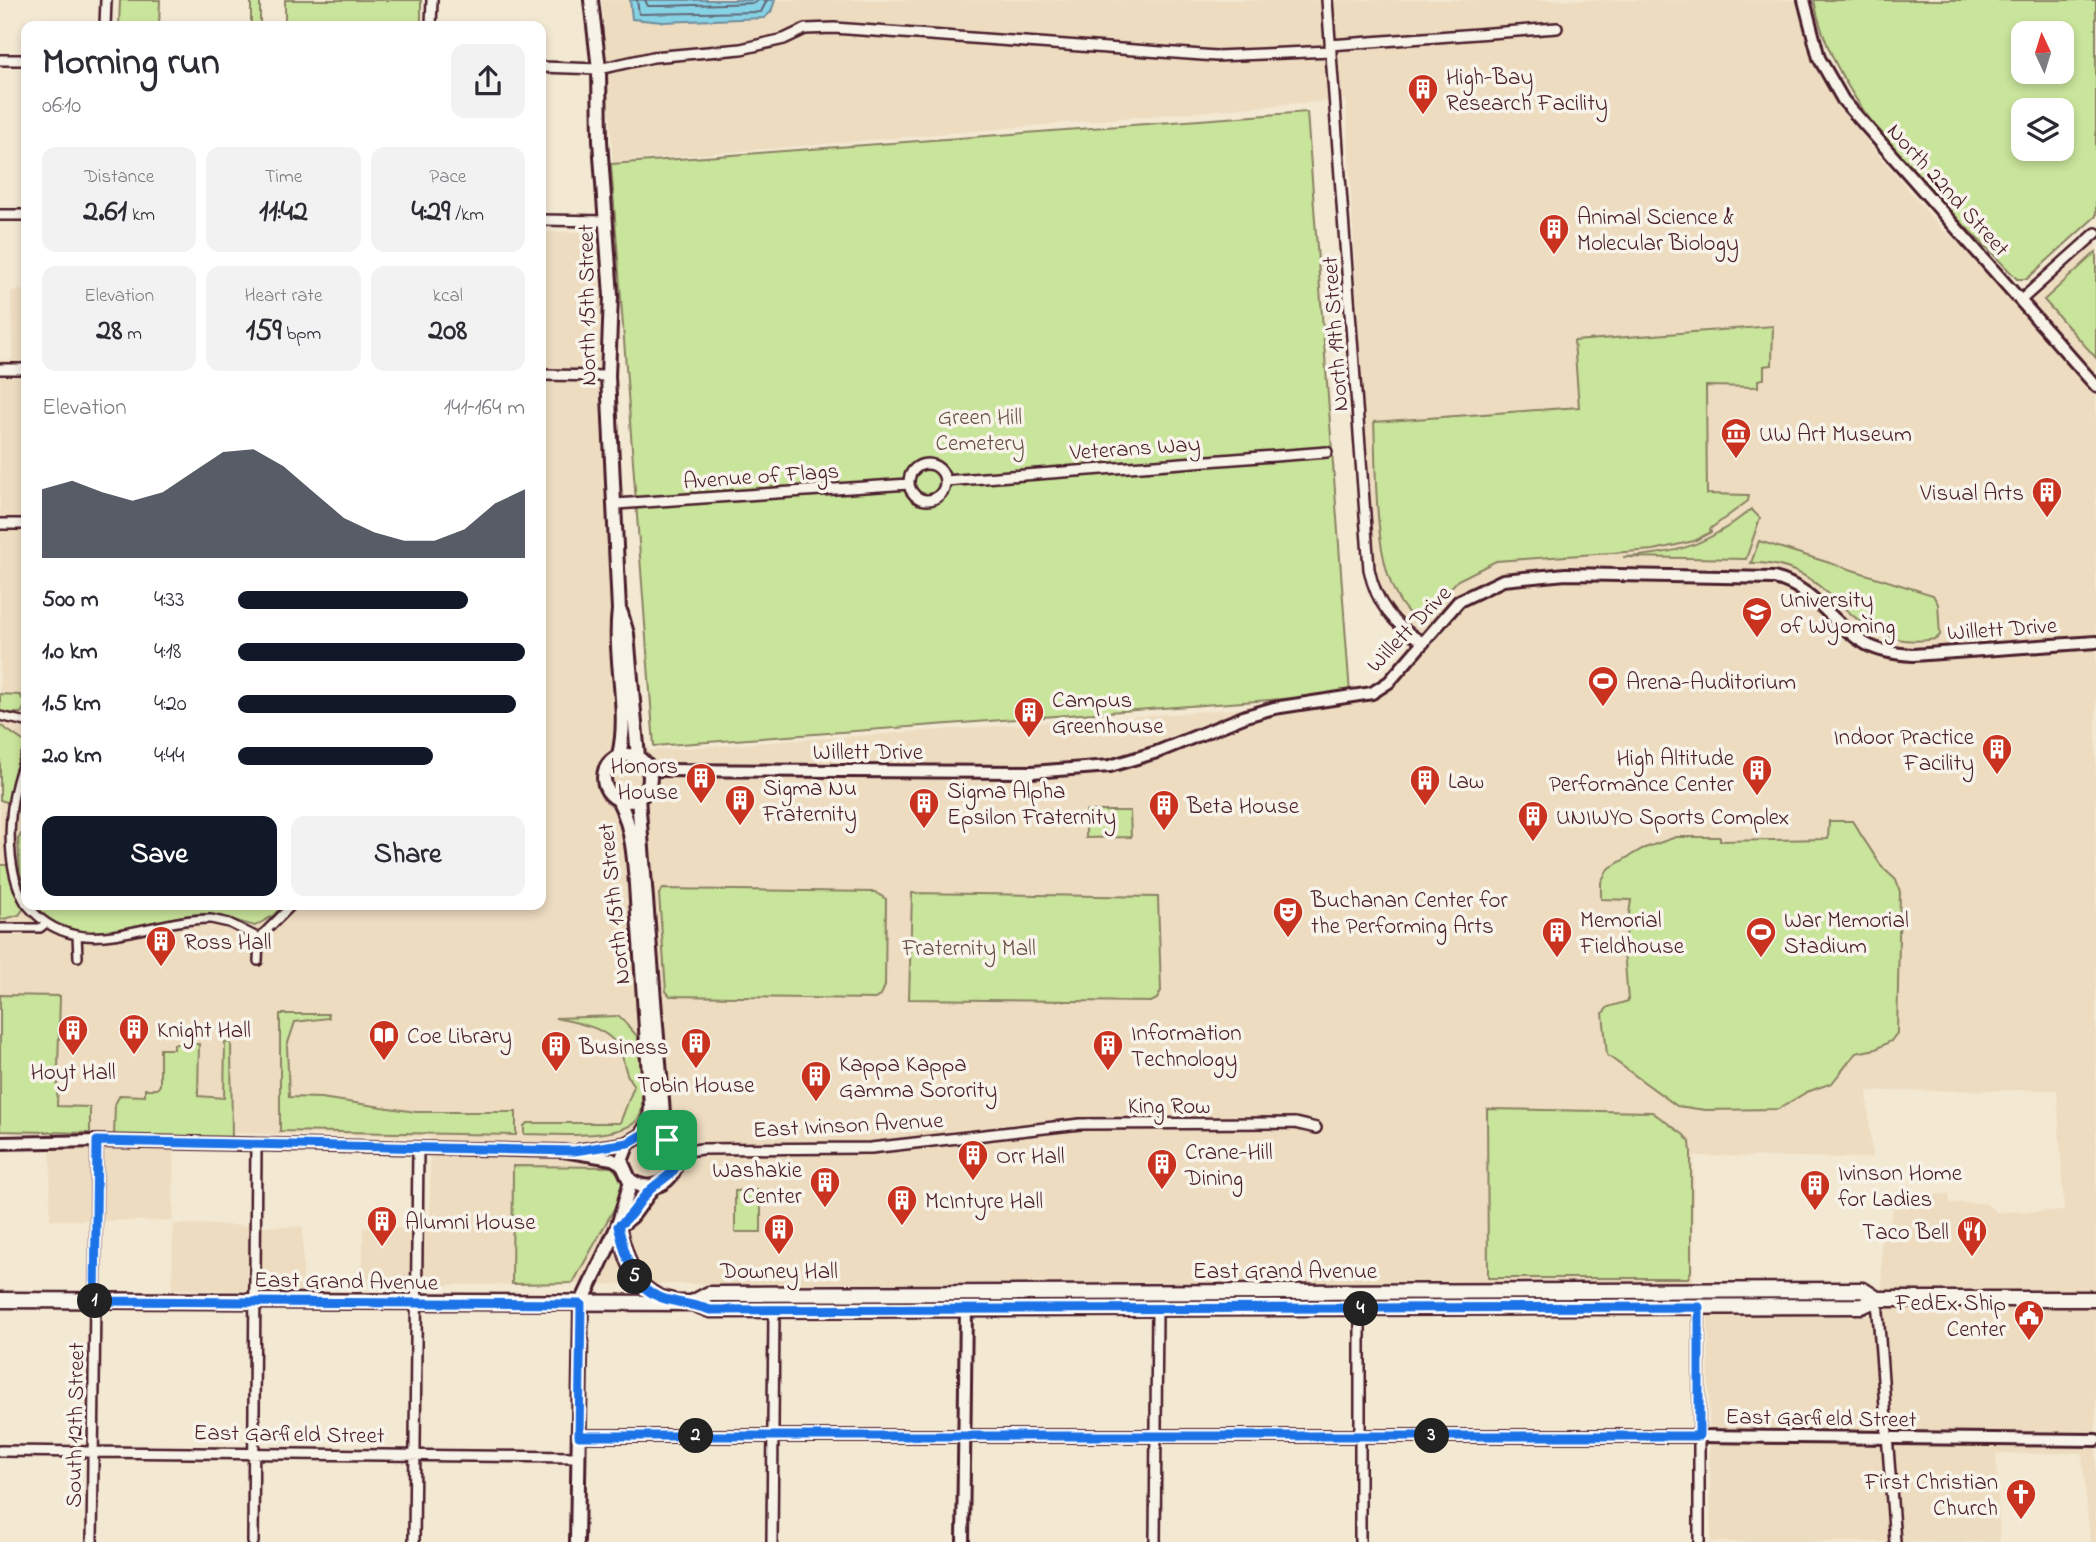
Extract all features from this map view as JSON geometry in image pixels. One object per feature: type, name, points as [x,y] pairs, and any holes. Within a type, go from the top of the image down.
[{"type":"main road","name":"North 15th Street","points":[[592,0],[599,69],[611,296],[608,376],[620,610],[616,634],[622,732],[619,755],[610,761],[603,776],[607,792],[618,800],[625,815],[634,864],[650,1005]]},
{"type":"main road","name":"North 15th Street","points":[[620,610],[627,634],[638,757]]},
{"type":"main road","points":[[619,755],[638,757],[649,771]]},
{"type":"main road","name":"North 15th Street","points":[[649,771],[649,785],[638,798],[650,1005]]},
{"type":"main road","name":"North 15th Street","points":[[618,800],[638,798]]},
{"type":"main road","points":[[642,1134],[650,1120],[651,1107],[650,1005]]},
{"type":"main road","points":[[650,1005],[667,1140],[675,1153],[673,1172],[665,1182],[653,1187],[640,1186],[631,1181],[621,1164],[628,1143],[642,1134],[652,1133],[667,1140]]},
{"type":"main road","points":[[577,1542],[581,1304],[618,1226],[631,1181]]},
{"type":"main road","points":[[618,1226],[632,1216],[653,1187]]},
{"type":"main road","points":[[618,1226],[628,1264],[643,1287],[662,1298],[692,1303]]},
{"type":"main road","name":"East Grand Avenue","points":[[692,1303],[709,1294],[1863,1290],[1877,1299]]},
{"type":"main road","name":"East Grand Avenue","points":[[0,1300],[416,1304],[692,1303],[710,1310],[1862,1306],[1877,1299],[2096,1298]]},
{"type":"street","points":[[106,0],[106,21]]},
{"type":"street","points":[[431,21],[432,0]]},
{"type":"street","name":"North 19th Street","points":[[1327,0],[1369,569],[1375,593],[1390,617],[1424,643]]},
{"type":"street","name":"North 22nd Street","points":[[1804,0],[1819,58],[1843,100],[2096,386]]},
{"type":"street","points":[[546,67],[599,69],[645,58],[741,49],[784,39],[805,29],[834,28],[1216,56],[1557,28]]},
{"type":"street","points":[[0,60],[21,60]]},
{"type":"street","points":[[0,215],[21,215]]},
{"type":"street","points":[[546,220],[606,221]]},
{"type":"street","points":[[2021,300],[2096,233]]},
{"type":"street","points":[[0,369],[21,369]]},
{"type":"street","points":[[546,375],[608,376]]},
{"type":"street","name":"Veterans Way","points":[[945,481],[1327,452]]},
{"type":"street","points":[[928,464],[942,471],[945,481],[939,496],[929,500],[918,498],[909,484],[914,470],[928,464]]},
{"type":"street","name":"Avenue of Flags","points":[[615,504],[909,484]]},
{"type":"street","points":[[0,524],[21,524]]},
{"type":"street","name":"Willett Drive","points":[[649,771],[1032,772],[1110,766],[1256,713],[1372,693],[1389,682],[1459,601],[1482,588],[1512,578],[1566,574],[1760,577],[1787,581],[1815,598],[1859,639],[1896,654],[2096,642]]},
{"type":"street","points":[[0,716],[21,721]]},
{"type":"street","points":[[21,770],[16,784],[12,843],[16,880],[21,891]]},
{"type":"street","points":[[32,910],[45,924],[77,935],[147,930],[201,918],[229,923],[259,938]]},
{"type":"street","points":[[258,961],[259,938],[287,910]]},
{"type":"street","points":[[0,928],[40,928],[45,924]]},
{"type":"street","points":[[77,935],[78,957]]},
{"type":"street","name":"King Row","points":[[1023,1133],[1080,1124],[1295,1123],[1316,1128]]},
{"type":"street","name":"East Ivinson Avenue","points":[[675,1153],[701,1149],[871,1149],[1023,1133]]},
{"type":"street","points":[[0,1143],[97,1141],[574,1151],[628,1143]]},
{"type":"street","name":"South 12th Street","points":[[92,1542],[97,1141]]},
{"type":"street","points":[[253,1542],[257,1145]]},
{"type":"street","points":[[414,1542],[418,1148]]},
{"type":"street","points":[[574,1151],[612,1159],[621,1164]]},
{"type":"street","points":[[1877,1299],[1895,1542]]},
{"type":"street","points":[[1699,1307],[1699,1542]]},
{"type":"street","points":[[964,1542],[966,1308]]},
{"type":"street","points":[[772,1542],[774,1309]]},
{"type":"street","points":[[1155,1542],[1157,1309]]},
{"type":"street","points":[[1360,1309],[1360,1542]]},
{"type":"street","name":"East Garfield Street","points":[[579,1436],[1699,1436],[1887,1440],[2096,1440]]},
{"type":"street","name":"East Garfield Street","points":[[0,1451],[578,1457]]},
{"type":"shaded area","name":"University of Wyoming","points":[[602,0],[1796,0],[1809,53],[1838,107],[1940,227],[2021,300],[2096,236],[2096,1542],[2090,1542],[2082,1453],[1996,1454],[2000,1542],[1711,1542],[1708,1316],[1883,1316],[1881,1242],[1888,1231],[1893,1208],[1908,1207],[1927,1195],[1949,1194],[1950,1203],[1985,1203],[1997,1212],[2064,1211],[2057,1090],[1867,1091],[1872,1158],[1694,1156],[1693,1281],[363,1285],[363,1228],[430,1228],[430,1137],[174,1132],[173,1221],[50,1220],[51,1134],[0,1133],[0,360],[12,360],[11,291],[21,290],[21,910],[546,910],[546,232],[595,232],[601,299],[598,373],[607,522],[629,752],[1225,710],[1372,693],[1424,643],[1407,632],[1372,583],[1346,99],[613,162]]},
{"type":"shaded area","points":[[173,1224],[303,1227],[303,1291],[172,1289]]},
{"type":"green space","points":[[120,0],[160,0],[159,21],[119,21]]},
{"type":"green space","points":[[251,0],[260,0],[260,21],[251,21]]},
{"type":"green space","points":[[285,0],[421,0],[421,21],[285,21]]},
{"type":"green space","points":[[1814,0],[2096,0],[2096,216],[2027,279],[2017,279],[1895,152],[1844,79],[1825,40]]},
{"type":"green space","name":"Green Hill Cemetery","points":[[1307,112],[1350,694],[654,746],[611,164]]},
{"type":"green space","points":[[2096,252],[2096,358],[2044,300]]},
{"type":"green space","points":[[1773,326],[1772,365],[1764,366],[1764,379],[1758,380],[1758,387],[1706,386],[1707,494],[1749,495],[1748,501],[1710,529],[1711,532],[1694,541],[1654,550],[1496,561],[1458,580],[1419,621],[1403,607],[1392,585],[1379,530],[1374,422],[1579,407],[1574,341]]},
{"type":"green space","points":[[1751,509],[1760,518],[1746,559],[1623,557],[1660,553],[1692,545],[1721,531]]},
{"type":"green space","points":[[1759,541],[1933,595],[1938,604],[1940,635],[1936,639],[1905,640],[1880,634],[1805,576],[1781,566],[1751,563]]},
{"type":"green space","points":[[0,694],[20,695],[21,713],[0,713]]},
{"type":"green space","points":[[0,725],[21,740],[21,762],[10,803],[0,800]]},
{"type":"green space","points":[[1086,811],[1130,811],[1131,837],[1086,838]]},
{"type":"green space","name":"War Memorial Stadium","points":[[1829,821],[1852,821],[1882,867],[1896,880],[1900,892],[1897,1033],[1891,1041],[1876,1049],[1856,1053],[1832,1083],[1807,1092],[1778,1109],[1705,1110],[1677,1106],[1607,1055],[1603,1013],[1608,1007],[1628,1001],[1624,950],[1631,900],[1601,899],[1601,882],[1608,869],[1642,849],[1676,837],[1720,837],[1720,841],[1828,839]]},
{"type":"green space","points":[[21,834],[21,876],[20,873],[18,839]]},
{"type":"green space","points":[[0,865],[10,865],[13,889],[23,910],[19,915],[0,920]]},
{"type":"green space","name":"Fraternity Mall","points":[[663,889],[875,892],[886,899],[885,986],[881,995],[875,999],[670,996],[666,991],[659,894]]},
{"type":"green space","name":"Fraternity Mall","points":[[912,893],[1158,897],[1161,991],[1157,999],[1151,1002],[909,999]]},
{"type":"green space","points":[[38,910],[278,910],[255,926],[209,914],[181,916],[113,931],[91,932],[70,930],[50,921]]},
{"type":"green space","points":[[0,995],[60,996],[57,1106],[90,1107],[90,1133],[0,1131]]},
{"type":"green space","points":[[280,1014],[328,1014],[329,1018],[295,1022],[287,1046],[289,1097],[321,1098],[416,1112],[516,1112],[516,1135],[280,1131]]},
{"type":"green space","points":[[619,1016],[638,1037],[642,1104],[641,1113],[635,1122],[623,1129],[589,1134],[524,1134],[524,1126],[527,1123],[620,1123],[634,1086],[626,1072],[620,1050],[615,1042],[600,1031],[555,1018]]},
{"type":"green space","points":[[225,1042],[231,1043],[232,1140],[114,1137],[115,1104],[120,1095],[145,1096],[145,1089],[157,1089],[160,1085],[160,1049],[174,1049],[174,1044],[199,1044],[198,1096],[224,1098]]},
{"type":"green space","points":[[1487,1109],[1652,1112],[1684,1135],[1690,1142],[1691,1152],[1691,1271],[1688,1278],[1488,1278]]},
{"type":"green space","points":[[513,1166],[612,1167],[623,1179],[621,1196],[573,1283],[512,1284]]},
{"type":"green space","points":[[761,1190],[761,1232],[735,1232],[735,1191]]},
{"type":"water","points":[[630,0],[775,0],[771,12],[764,18],[663,22],[632,19]]},
{"type":"place","name":"High-Bay Research Facility","points":[[1423,116]]},
{"type":"place","name":"Animal Science & Molecular Biology","points":[[1554,256]]},
{"type":"place","name":"UW Art Museum","points":[[1736,460]]},
{"type":"place","name":"Visual Arts","points":[[2047,519]]},
{"type":"place","name":"University of Wyoming","points":[[1757,639]]},
{"type":"place","name":"Arena-Auditorium","points":[[1603,708]]},
{"type":"place","name":"Campus Greenhouse","points":[[1029,739]]},
{"type":"place","name":"Indoor Practice Facility","points":[[1997,776]]},
{"type":"place","name":"High Altitude Performance Center","points":[[1757,797]]},
{"type":"place","name":"Honors House","points":[[701,805]]},
{"type":"place","name":"Law","points":[[1425,807]]},
{"type":"place","name":"Sigma Nu Fraternity","points":[[740,827]]},
{"type":"place","name":"Sigma Alpha Epsilon Fraternity","points":[[924,830]]},
{"type":"place","name":"Beta House","points":[[1164,832]]},
{"type":"place","name":"UNIWYO Sports Complex","points":[[1533,843]]},
{"type":"place","name":"Buchanan Center for the Performing Arts","points":[[1288,939]]},
{"type":"place","name":"Memorial Fieldhouse","points":[[1557,959]]},
{"type":"place","name":"War Memorial Stadium","points":[[1761,959]]},
{"type":"place","name":"Ross Hall","points":[[161,968]]},
{"type":"place","name":"Knight Hall","points":[[134,1056]]},
{"type":"place","name":"Hoyt Hall","points":[[73,1057]]},
{"type":"place","name":"Coe Library","points":[[384,1062]]},
{"type":"place","name":"Tobin House","points":[[696,1070]]},
{"type":"place","name":"Information Technology","points":[[1108,1072]]},
{"type":"place","name":"Business","points":[[556,1073]]},
{"type":"place","name":"Kappa Kappa Gamma Sorority","points":[[816,1103]]},
{"type":"place","name":"Orr Hall","points":[[973,1182]]},
{"type":"place","name":"Crane-Hill Dining","points":[[1162,1191]]},
{"type":"place","name":"Washakie Center","points":[[825,1209]]},
{"type":"place","name":"Ivinson Home for Ladies","points":[[1815,1212]]},
{"type":"place","name":"McIntyre Hall","points":[[902,1227]]},
{"type":"place","name":"Alumni House","points":[[382,1248]]},
{"type":"place","name":"Downey Hall","points":[[779,1256]]},
{"type":"place","name":"Taco Bell","points":[[1972,1258]]},
{"type":"place","name":"FedEx Ship Center","points":[[2029,1342]]},
{"type":"place","name":"First Christian Church","points":[[2021,1521]]},
{"type":"route","points":[[645,1133],[652,1133],[667,1140],[675,1153],[673,1172],[665,1182],[653,1187],[632,1216],[618,1226],[628,1264],[638,1281],[662,1298],[692,1303],[710,1310],[1699,1307],[1699,1436],[579,1436],[581,1304],[95,1301],[97,1141],[574,1151],[628,1143],[645,1133]]}]
